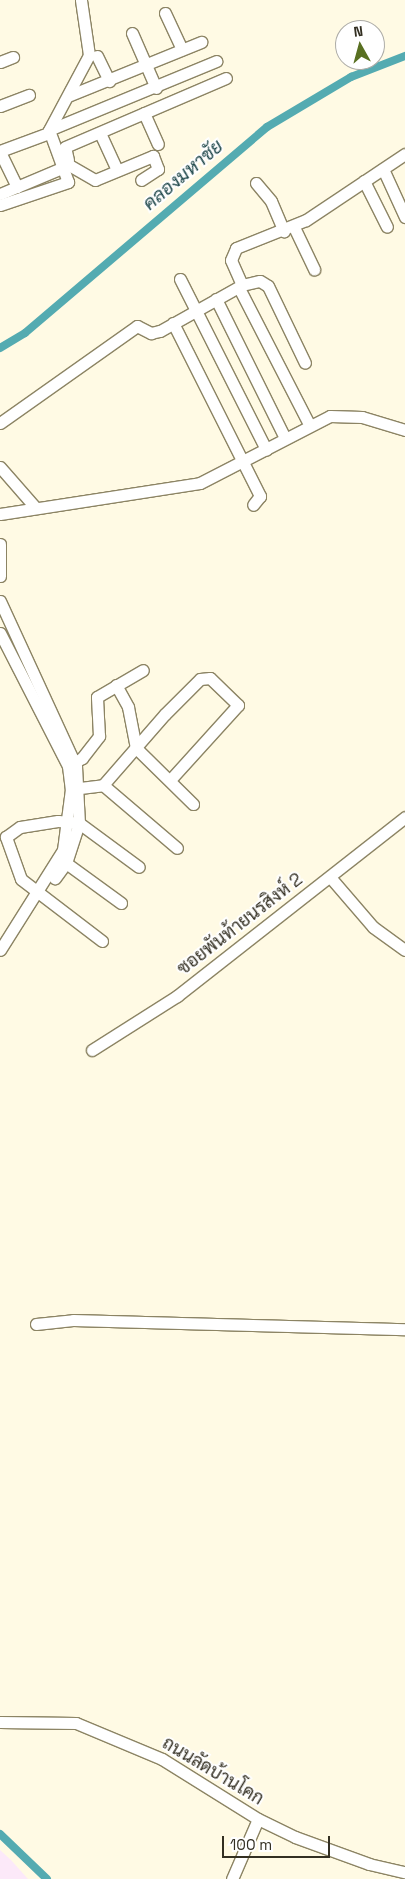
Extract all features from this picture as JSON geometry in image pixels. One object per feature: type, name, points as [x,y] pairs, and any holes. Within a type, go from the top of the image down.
[{"type":"street","points":[[48,132],[68,96],[90,47],[82,24],[81,0]]},
{"type":"street","points":[[165,13],[182,49]]},
{"type":"street","points":[[132,34],[156,88]]},
{"type":"street","points":[[68,96],[109,82],[201,42]]},
{"type":"street","points":[[97,56],[109,82]]},
{"type":"street","points":[[0,62],[13,58]]},
{"type":"street","points":[[17,187],[0,152],[156,88],[216,61]]},
{"type":"street","points":[[0,205],[65,184],[69,178],[63,148],[226,78]]},
{"type":"street","points":[[0,106],[29,94]]},
{"type":"street","points":[[144,113],[158,144]]},
{"type":"street","points":[[94,114],[116,170]]},
{"type":"street","points":[[48,132],[67,166],[91,180],[152,156],[158,169],[141,180]]},
{"type":"street","points":[[309,424],[241,287],[231,252],[289,229],[405,154]]},
{"type":"street","points":[[0,194],[67,166]]},
{"type":"street","points":[[383,170],[405,218]]},
{"type":"street","points":[[364,181],[387,227]]},
{"type":"street","points":[[256,183],[271,201],[314,269]]},
{"type":"street","points":[[180,279],[197,309],[266,449]]},
{"type":"street","points":[[0,423],[137,326],[151,333],[241,287],[260,281],[268,286],[304,363]]},
{"type":"street","points":[[216,299],[285,438]]},
{"type":"street","points":[[173,323],[241,463],[260,496],[253,505]]},
{"type":"street","points":[[0,514],[34,506],[188,486],[241,463],[309,424],[344,415],[405,430]]},
{"type":"street","points":[[0,467],[34,506]]},
{"type":"street","points":[[0,544],[0,576]]},
{"type":"street","points":[[0,601],[72,765],[80,788],[66,863],[37,896]]},
{"type":"street","points":[[0,633],[72,765],[74,823],[63,850],[37,896],[0,950]]},
{"type":"street","points":[[72,765],[99,736],[97,697],[143,670]]},
{"type":"street","points":[[80,788],[103,784],[200,679],[210,678],[236,699],[238,705],[170,780]]},
{"type":"street","points":[[116,685],[128,707],[136,748],[193,804]]},
{"type":"street","points":[[103,784],[177,848]]},
{"type":"street","name":"ซอยพันท้ายนรสิงห์ 2","points":[[92,1050],[137,1025],[405,817]]},
{"type":"street","points":[[102,941],[37,896],[21,879],[6,837],[20,828],[74,823],[139,868]]},
{"type":"street","points":[[66,863],[121,903]]},
{"type":"street","points":[[330,877],[373,927],[405,950]]},
{"type":"street","points":[[36,1324],[73,1320],[405,1329]]},
{"type":"street","name":"ถนนลัดบ้านโคก","points":[[0,1722],[76,1723],[162,1759],[258,1819],[332,1852],[405,1872]]},
{"type":"street","points":[[232,1879],[258,1819]]},
{"type":"shaded area","points":[[0,1850],[11,1860],[28,1879],[0,1879]]},
{"type":"waterway","name":"คลองมหาชัย","points":[[0,348],[25,333],[267,127],[351,77],[405,56]]},
{"type":"waterway","points":[[0,1834],[47,1879]]}]
